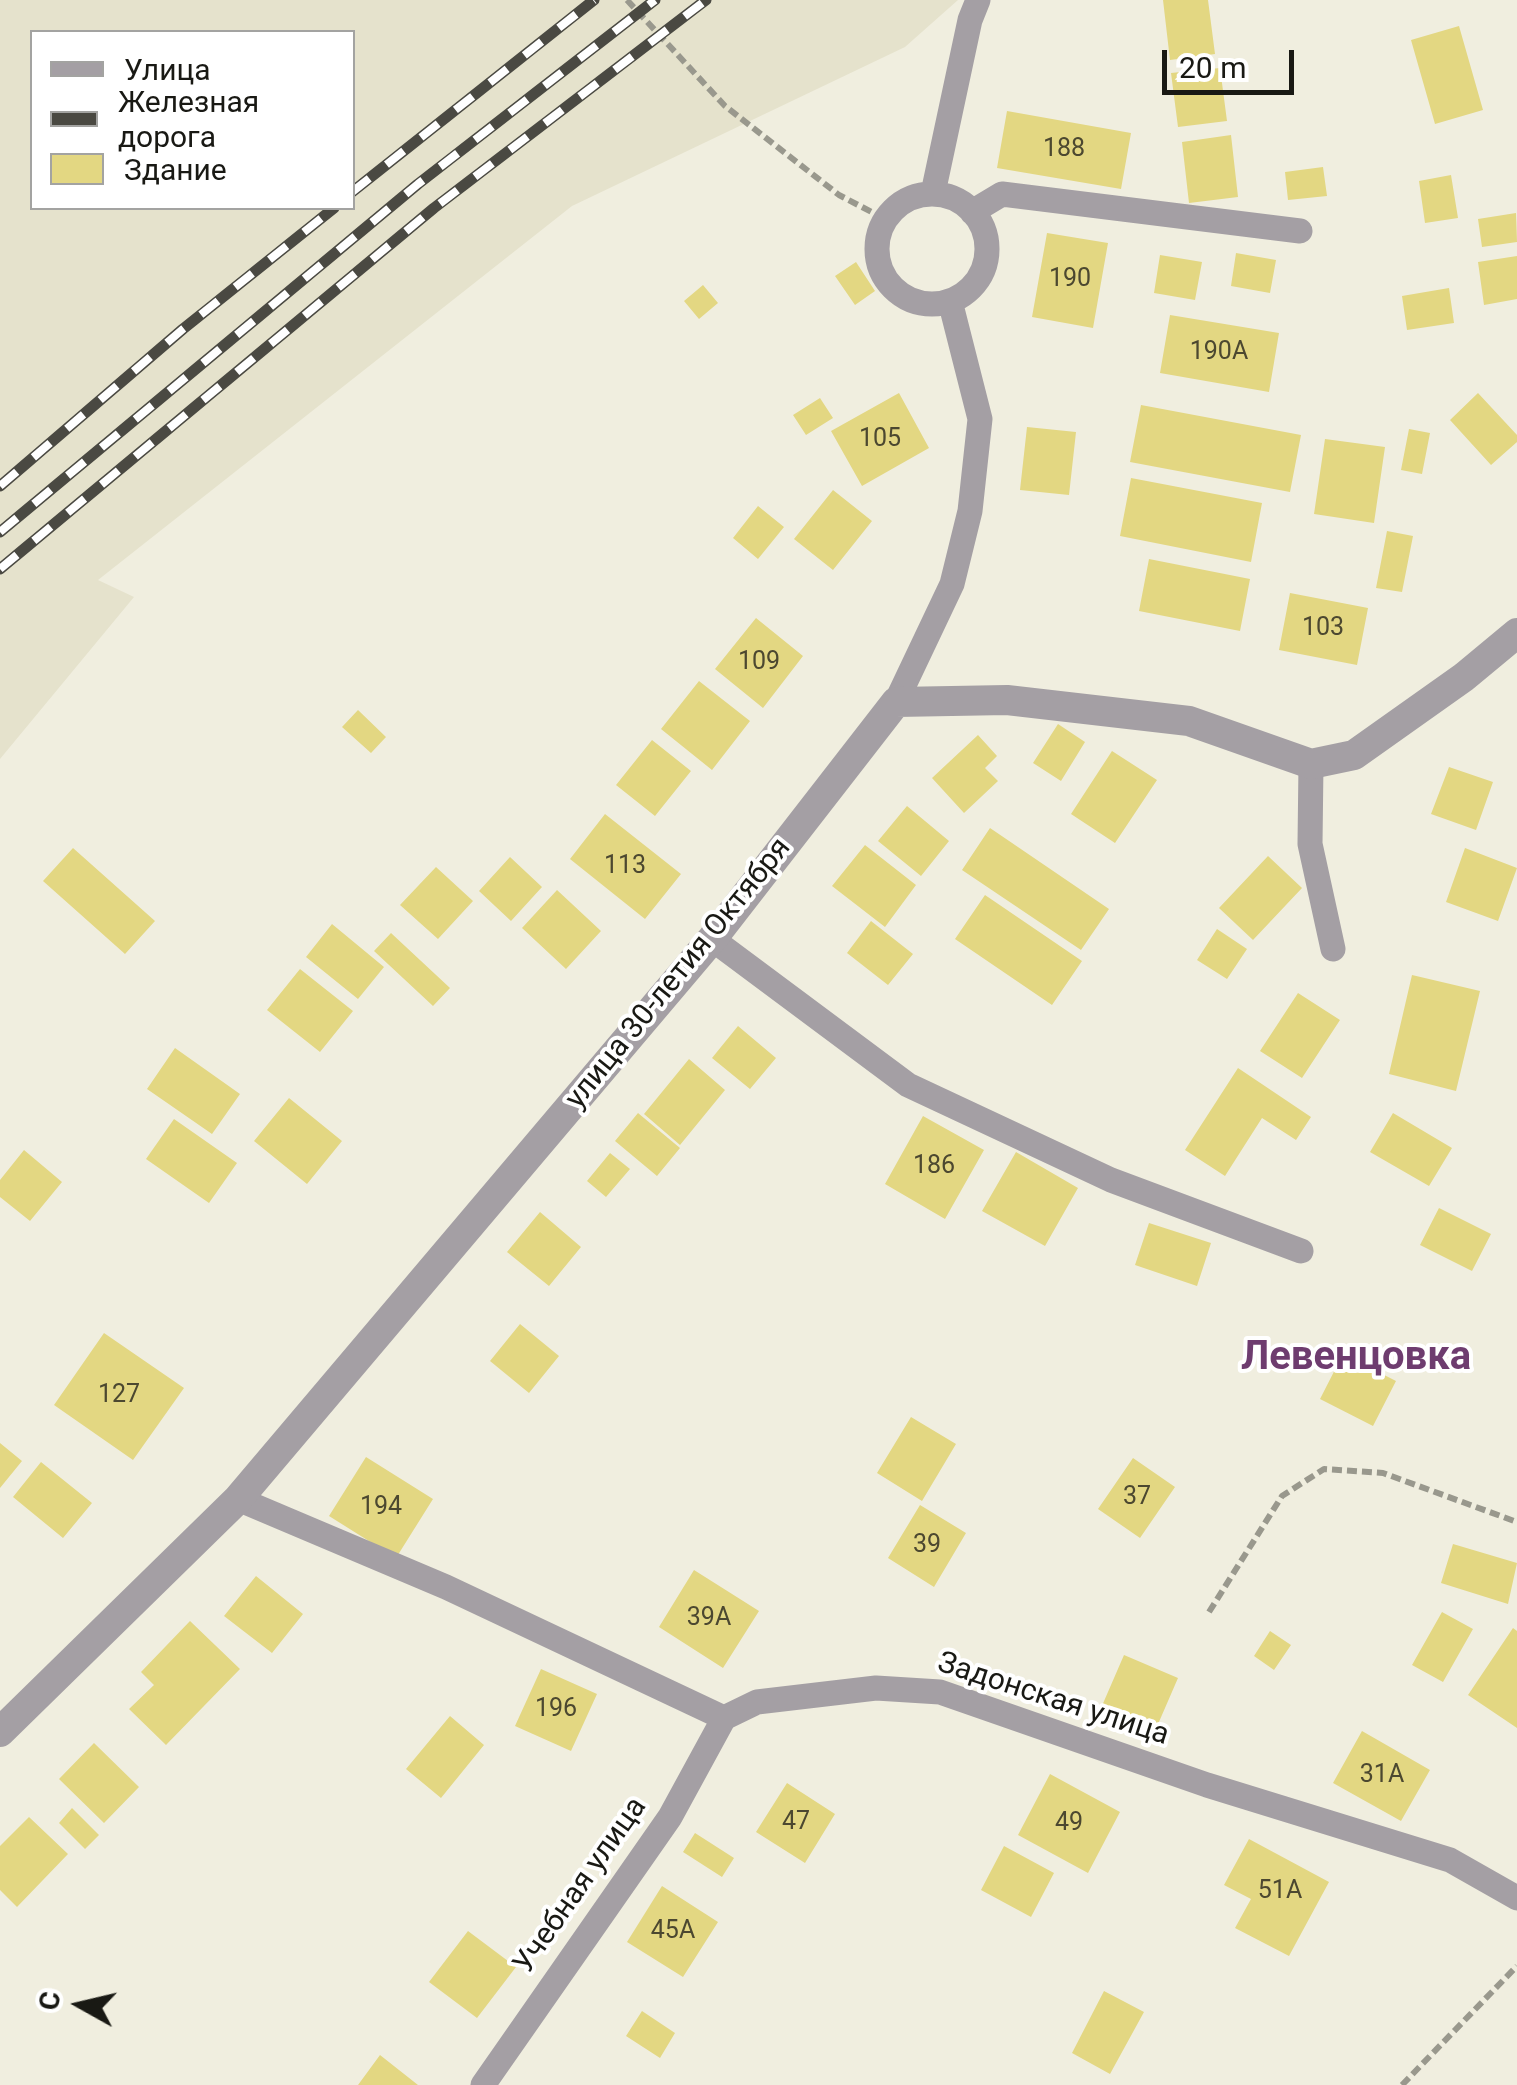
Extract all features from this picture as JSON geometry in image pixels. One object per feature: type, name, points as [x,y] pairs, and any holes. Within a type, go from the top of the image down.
[{"type":"street","points":[[896,702],[1007,700],[1189,721],[1312,764],[1354,755],[1464,677],[1517,632]]},
{"type":"street","name":"улица 30-летия Октября","points":[[0,1732],[238,1500],[712,939],[896,702]]},
{"type":"lane","points":[[934,194],[970,20],[978,0]]},
{"type":"lane","points":[[972,212],[1002,194],[1300,231]]},
{"type":"lane","points":[[915,196],[955,198],[972,212],[984,230],[987,252],[982,272],[969,290],[950,302],[928,304],[906,298],[888,283],[878,263],[877,240],[885,219],[898,205],[915,196]]},
{"type":"lane","points":[[896,702],[952,584],[970,511],[980,419],[950,302]]},
{"type":"lane","points":[[1312,764],[1310,844],[1333,949]]},
{"type":"lane","points":[[712,939],[908,1085],[1110,1180],[1301,1250]]},
{"type":"lane","points":[[238,1500],[446,1587],[724,1718]]},
{"type":"lane","name":"Задонская улица","points":[[724,1718],[757,1702],[777,1699],[876,1688],[940,1692],[1206,1784],[1450,1860],[1517,1898]]},
{"type":"lane","name":"Учебная улица","points":[[483,2085],[670,1817],[724,1718]]},
{"type":"path","points":[[627,0],[725,106],[839,195],[885,219]]},
{"type":"path","points":[[1209,1612],[1282,1496],[1324,1469],[1383,1473],[1517,1522]]},
{"type":"path","points":[[1402,2085],[1517,1966]]},
{"type":"shaded area","points":[[0,0],[958,0],[905,47],[572,206],[98,580],[134,597],[0,759]]},
{"type":"building","points":[[1163,0],[1208,0],[1215,54],[1170,60]]},
{"type":"building","points":[[1459,26],[1483,110],[1435,124],[1411,40]]},
{"type":"building","points":[[1220,68],[1227,121],[1178,127],[1171,73]]},
{"type":"building","points":[[1007,111],[1131,133],[1121,189],[997,168]]},
{"type":"building","points":[[1231,135],[1238,197],[1189,203],[1182,142]]},
{"type":"building","points":[[1323,167],[1327,196],[1288,200],[1285,172]]},
{"type":"building","points":[[1451,175],[1458,218],[1425,223],[1419,181]]},
{"type":"building","points":[[1516,213],[1517,242],[1482,247],[1478,219]]},
{"type":"building","points":[[1047,233],[1108,243],[1093,328],[1032,317]]},
{"type":"building","points":[[1236,253],[1276,260],[1270,293],[1231,286]]},
{"type":"building","points":[[1160,255],[1202,262],[1195,300],[1154,293]]},
{"type":"building","points":[[1517,256],[1517,299],[1484,305],[1478,262]]},
{"type":"building","points":[[856,262],[875,291],[855,305],[835,276]]},
{"type":"building","points":[[703,285],[718,303],[699,319],[684,301]]},
{"type":"building","points":[[1449,288],[1454,323],[1407,330],[1402,296]]},
{"type":"building","points":[[1170,315],[1279,333],[1269,392],[1160,373]]},
{"type":"building","points":[[899,393],[929,448],[862,486],[831,431]]},
{"type":"building","points":[[1478,393],[1517,435],[1517,442],[1491,465],[1450,420]]},
{"type":"building","points":[[820,398],[833,418],[806,435],[793,415]]},
{"type":"building","points":[[1141,405],[1301,435],[1290,492],[1130,462]]},
{"type":"building","points":[[1027,427],[1076,432],[1069,495],[1020,490]]},
{"type":"building","points":[[1409,429],[1430,433],[1422,474],[1401,470]]},
{"type":"building","points":[[1325,439],[1385,447],[1374,523],[1314,514]]},
{"type":"building","points":[[1131,478],[1262,503],[1251,562],[1120,536]]},
{"type":"building","points":[[833,490],[872,521],[833,570],[794,539]]},
{"type":"building","points":[[758,506],[784,527],[758,559],[733,538]]},
{"type":"building","points":[[1387,531],[1413,536],[1402,592],[1376,588]]},
{"type":"building","points":[[1149,559],[1250,579],[1240,631],[1139,611]]},
{"type":"building","points":[[1290,593],[1368,608],[1357,665],[1279,650]]},
{"type":"building","points":[[756,618],[803,656],[763,708],[715,669]]},
{"type":"building","points":[[699,681],[750,721],[712,770],[661,729]]},
{"type":"building","points":[[358,710],[386,737],[371,753],[342,727]]},
{"type":"building","points":[[1058,724],[1085,742],[1061,781],[1033,763]]},
{"type":"building","points":[[978,735],[997,756],[985,768],[998,781],[964,813],[932,778]]},
{"type":"building","points":[[652,740],[691,771],[655,816],[616,785]]},
{"type":"building","points":[[1112,751],[1157,780],[1115,843],[1071,814]]},
{"type":"building","points":[[1449,767],[1493,782],[1476,830],[1431,814]]},
{"type":"building","points":[[907,806],[949,841],[921,876],[878,841]]},
{"type":"building","points":[[605,814],[681,874],[645,919],[570,859]]},
{"type":"building","points":[[990,828],[1109,909],[1081,950],[962,870]]},
{"type":"building","points":[[865,845],[916,885],[885,927],[832,886]]},
{"type":"building","points":[[73,848],[155,921],[125,954],[43,881]]},
{"type":"building","points":[[1465,848],[1517,868],[1498,921],[1446,902]]},
{"type":"building","points":[[1268,856],[1302,888],[1253,940],[1219,908]]},
{"type":"building","points":[[510,857],[542,887],[511,921],[479,891]]},
{"type":"building","points":[[436,867],[473,901],[438,939],[400,905]]},
{"type":"building","points":[[557,890],[601,931],[566,969],[522,928]]},
{"type":"building","points":[[985,895],[1082,961],[1052,1005],[955,939]]},
{"type":"building","points":[[871,921],[913,954],[888,985],[847,953]]},
{"type":"building","points":[[332,924],[384,967],[358,999],[306,957]]},
{"type":"building","points":[[1217,929],[1247,949],[1227,979],[1197,960]]},
{"type":"building","points":[[391,933],[450,988],[433,1006],[374,951]]},
{"type":"building","points":[[300,969],[353,1011],[320,1052],[267,1010]]},
{"type":"building","points":[[1412,975],[1480,991],[1456,1091],[1389,1074]]},
{"type":"building","points":[[1298,993],[1340,1020],[1302,1078],[1260,1051]]},
{"type":"building","points":[[738,1026],[776,1058],[750,1089],[712,1058]]},
{"type":"building","points":[[175,1048],[240,1094],[212,1134],[147,1089]]},
{"type":"building","points":[[689,1059],[725,1090],[680,1145],[644,1114]]},
{"type":"building","points":[[1238,1068],[1311,1117],[1296,1140],[1262,1118],[1225,1176],[1185,1150]]},
{"type":"building","points":[[289,1098],[342,1141],[307,1184],[254,1141]]},
{"type":"building","points":[[638,1113],[680,1148],[657,1176],[615,1141]]},
{"type":"building","points":[[1393,1113],[1452,1148],[1429,1186],[1370,1152]]},
{"type":"building","points":[[923,1116],[984,1150],[945,1219],[885,1184]]},
{"type":"building","points":[[174,1119],[237,1163],[209,1203],[146,1159]]},
{"type":"building","points":[[24,1150],[62,1182],[30,1221],[0,1197],[0,1180]]},
{"type":"building","points":[[1016,1152],[1078,1188],[1045,1246],[982,1211]]},
{"type":"building","points":[[610,1153],[630,1169],[606,1197],[587,1181]]},
{"type":"building","points":[[1439,1208],[1491,1234],[1472,1271],[1420,1245]]},
{"type":"building","points":[[540,1212],[581,1247],[549,1286],[507,1252]]},
{"type":"building","points":[[1149,1223],[1211,1243],[1197,1286],[1135,1265]]},
{"type":"building","points":[[520,1324],[559,1356],[529,1393],[490,1361]]},
{"type":"building","points":[[104,1333],[184,1388],[133,1460],[54,1405]]},
{"type":"building","points":[[1343,1354],[1396,1381],[1373,1426],[1320,1399]]},
{"type":"building","points":[[911,1417],[956,1444],[922,1501],[877,1473]]},
{"type":"building","points":[[0,1443],[22,1461],[0,1488]]},
{"type":"building","points":[[366,1457],[433,1499],[396,1558],[329,1516]]},
{"type":"building","points":[[1133,1458],[1175,1487],[1140,1538],[1098,1509]]},
{"type":"building","points":[[41,1462],[92,1503],[63,1538],[13,1497]]},
{"type":"building","points":[[920,1505],[966,1533],[934,1587],[888,1558]]},
{"type":"building","points":[[1453,1544],[1517,1563],[1508,1604],[1441,1583]]},
{"type":"building","points":[[694,1570],[759,1611],[723,1668],[659,1627]]},
{"type":"building","points":[[256,1576],[303,1614],[272,1653],[224,1616]]},
{"type":"building","points":[[1442,1612],[1473,1629],[1443,1682],[1412,1665]]},
{"type":"building","points":[[190,1621],[240,1669],[166,1745],[129,1709],[154,1685],[141,1672]]},
{"type":"building","points":[[1513,1628],[1517,1631],[1517,1728],[1468,1695]]},
{"type":"building","points":[[1270,1631],[1291,1645],[1274,1670],[1254,1656]]},
{"type":"building","points":[[1124,1655],[1178,1678],[1152,1738],[1098,1715]]},
{"type":"building","points":[[541,1669],[597,1694],[571,1751],[515,1726]]},
{"type":"building","points":[[450,1716],[484,1745],[441,1798],[406,1769]]},
{"type":"building","points":[[1362,1731],[1430,1770],[1401,1821],[1333,1783]]},
{"type":"building","points":[[94,1743],[139,1787],[104,1823],[59,1779]]},
{"type":"building","points":[[1050,1774],[1120,1812],[1088,1873],[1018,1835]]},
{"type":"building","points":[[787,1783],[835,1814],[805,1863],[756,1832]]},
{"type":"building","points":[[72,1808],[99,1835],[85,1849],[59,1823]]},
{"type":"building","points":[[29,1817],[68,1854],[17,1907],[0,1890],[0,1846]]},
{"type":"building","points":[[695,1833],[734,1858],[722,1877],[683,1852]]},
{"type":"building","points":[[1249,1839],[1329,1882],[1289,1956],[1235,1928],[1251,1899],[1224,1885]]},
{"type":"building","points":[[1004,1846],[1054,1873],[1031,1917],[981,1890]]},
{"type":"building","points":[[662,1886],[718,1922],[683,1977],[627,1942]]},
{"type":"building","points":[[468,1931],[516,1967],[477,2018],[429,1982]]},
{"type":"building","points":[[1104,1991],[1144,2012],[1110,2074],[1072,2053]]},
{"type":"building","points":[[642,2011],[675,2033],[660,2058],[626,2036]]},
{"type":"building","points":[[380,2055],[418,2085],[358,2085]]},
{"type":"railway","points":[[355,190],[594,0]]},
{"type":"railway","points":[[0,532],[418,184],[655,0]]},
{"type":"railway","points":[[0,569],[434,208],[706,0]]},
{"type":"railway","points":[[0,486],[183,329],[332,210]]},
{"type":"district","name":"Левенцовка","points":[[1356,1359]]}]
